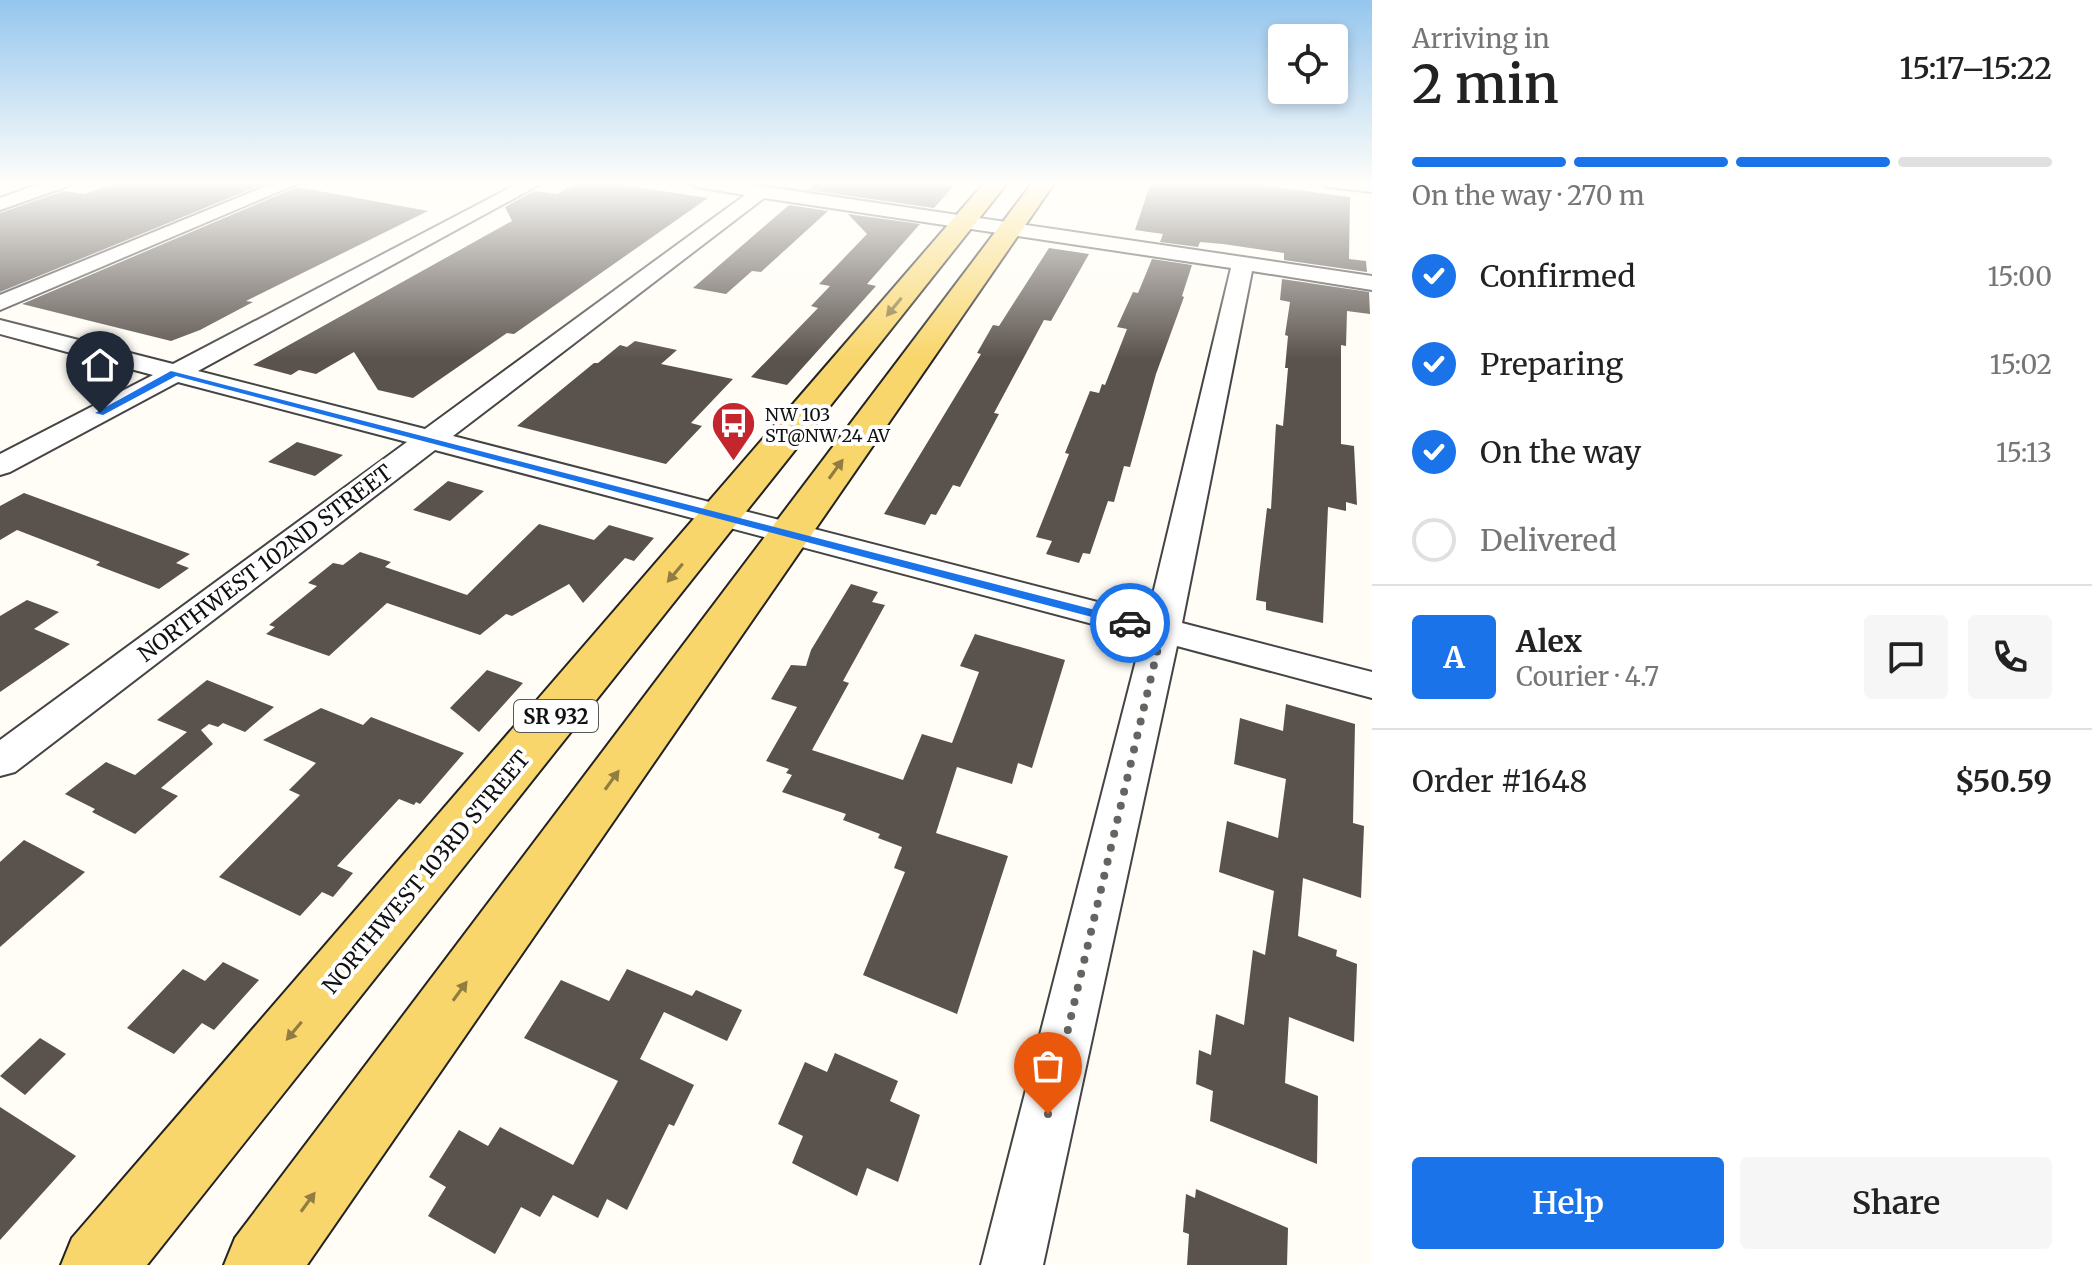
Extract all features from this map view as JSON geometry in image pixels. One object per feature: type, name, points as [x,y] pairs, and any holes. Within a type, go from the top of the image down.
[{"type":"main road","name":"NORTHWEST 103RD STREET","points":[[99,1265],[949,241]]},
{"type":"main road","points":[[262,1265],[1002,241]]},
{"type":"street","points":[[0,303],[150,241]]},
{"type":"street","points":[[0,466],[423,241]]},
{"type":"street","name":"NORTHWEST 102ND STREET","points":[[0,761],[695,241]]},
{"type":"street","points":[[1095,241],[1372,283]]},
{"type":"street","points":[[1012,1265],[1162,631],[1243,264]]},
{"type":"street","points":[[0,327],[1372,685]]},
{"type":"building","points":[[0,241],[124,241],[0,292]]},
{"type":"building","points":[[170,241],[367,241],[246,301],[253,302],[200,330],[171,341],[22,304]]},
{"type":"building","points":[[476,241],[647,241],[514,334],[507,333],[413,398],[378,390],[354,352],[316,374],[299,370],[291,375],[253,365]]},
{"type":"building","points":[[747,241],[795,241],[761,272],[752,271],[726,294],[693,288]]},
{"type":"building","points":[[860,241],[905,241],[867,284],[876,286],[787,385],[751,377],[818,308],[811,306],[830,286],[819,284]]},
{"type":"building","points":[[1349,241],[1349,259],[1366,261],[1367,272],[1284,260],[1284,253],[1223,244],[1200,242],[1198,247],[1160,242]]},
{"type":"building","points":[[1049,248],[1089,254],[1051,321],[1044,320],[994,413],[999,414],[960,487],[953,485],[936,515],[931,514],[925,525],[884,514],[981,354],[977,353],[993,325],[999,326]]},
{"type":"building","points":[[1152,259],[1192,265],[1184,297],[1156,374],[1130,467],[1124,466],[1114,502],[1108,501],[1090,554],[1083,553],[1079,563],[1046,554],[1052,541],[1036,537],[1069,454],[1065,453],[1090,391],[1099,393],[1102,384],[1105,385],[1127,329],[1117,327],[1133,292],[1138,293]]},
{"type":"building","points":[[1282,279],[1369,292],[1370,314],[1347,311],[1346,346],[1341,345],[1341,444],[1354,446],[1357,505],[1346,502],[1346,511],[1328,507],[1323,623],[1266,610],[1266,602],[1256,600],[1267,508],[1271,509],[1276,424],[1283,426],[1288,368],[1285,368],[1288,336],[1285,335],[1290,302],[1280,300]]},
{"type":"building","points":[[635,341],[677,350],[661,364],[733,379],[691,423],[702,426],[666,464],[517,426],[594,363],[620,345],[627,347]]},
{"type":"building","points":[[297,442],[343,455],[315,476],[268,462]]},
{"type":"building","points":[[448,481],[484,491],[450,521],[413,510]]},
{"type":"building","points":[[24,493],[190,554],[176,563],[189,568],[159,589],[17,530],[0,540],[0,506]]},
{"type":"building","points":[[539,524],[594,540],[609,525],[654,538],[634,561],[625,558],[583,603],[569,584],[512,616],[506,614],[480,635],[387,603],[329,656],[266,634],[275,627],[269,625],[317,586],[308,583],[333,563],[343,565],[360,552],[391,562],[385,567],[467,595]]},
{"type":"building","points":[[851,584],[878,592],[872,602],[885,605],[843,681],[849,683],[812,750],[903,780],[922,734],[952,743],[979,672],[960,666],[975,634],[1065,660],[1032,768],[1018,763],[1012,784],[957,767],[936,833],[1008,856],[957,1014],[863,975],[905,872],[894,868],[902,847],[878,838],[880,834],[843,820],[846,814],[782,792],[792,775],[786,773],[789,769],[766,761],[797,707],[771,699],[791,665],[806,666],[811,650]]},
{"type":"building","points":[[27,600],[59,612],[34,629],[70,644],[0,692],[0,616]]},
{"type":"building","points":[[487,670],[523,683],[479,732],[450,708]]},
{"type":"building","points":[[207,680],[274,707],[245,732],[223,723],[218,727],[209,724],[201,730],[213,744],[161,788],[178,796],[135,834],[65,794],[106,762],[135,775],[187,732],[157,720]]},
{"type":"building","points":[[1286,704],[1355,724],[1353,823],[1364,826],[1361,898],[1303,878],[1298,936],[1337,950],[1336,956],[1357,964],[1354,1042],[1289,1017],[1285,1083],[1318,1096],[1317,1164],[1210,1121],[1213,1091],[1196,1084],[1199,1050],[1211,1055],[1216,1014],[1244,1025],[1253,950],[1265,955],[1274,891],[1219,872],[1227,821],[1278,838],[1286,779],[1234,764],[1240,718],[1283,731]]},
{"type":"building","points":[[321,708],[363,725],[371,717],[464,753],[420,804],[399,799],[337,866],[353,873],[333,897],[322,892],[300,916],[219,877],[300,795],[289,790],[316,763],[263,740]]},
{"type":"building","points":[[24,840],[85,872],[0,947],[0,862]]},
{"type":"building","points":[[223,962],[259,980],[214,1030],[202,1023],[174,1054],[127,1028],[183,969],[205,981]]},
{"type":"building","points":[[627,969],[692,996],[696,990],[742,1010],[727,1041],[664,1012],[640,1059],[694,1085],[674,1126],[669,1124],[627,1210],[607,1199],[598,1218],[553,1195],[540,1217],[521,1207],[495,1254],[428,1216],[446,1187],[429,1177],[459,1130],[488,1146],[500,1127],[573,1165],[618,1081],[524,1038],[561,980],[609,1001]]},
{"type":"building","points":[[40,1038],[66,1054],[25,1095],[0,1076]]},
{"type":"building","points":[[835,1053],[898,1081],[890,1101],[920,1115],[898,1182],[867,1168],[857,1196],[792,1163],[803,1136],[778,1124],[805,1062],[827,1072]]},
{"type":"building","points":[[0,1107],[76,1156],[0,1240]]},
{"type":"building","points":[[1196,1189],[1288,1228],[1287,1265],[1187,1265],[1189,1234],[1183,1232],[1186,1194],[1195,1198]]},
{"type":"way so far","points":[[1048,1114],[1162,631],[1130,623]]},
{"type":"place","name":"NW 103 ST@NW 24 AV","points":[[734,463]]},
{"type":"route","points":[[100,413],[174,373],[1130,623]]}]
